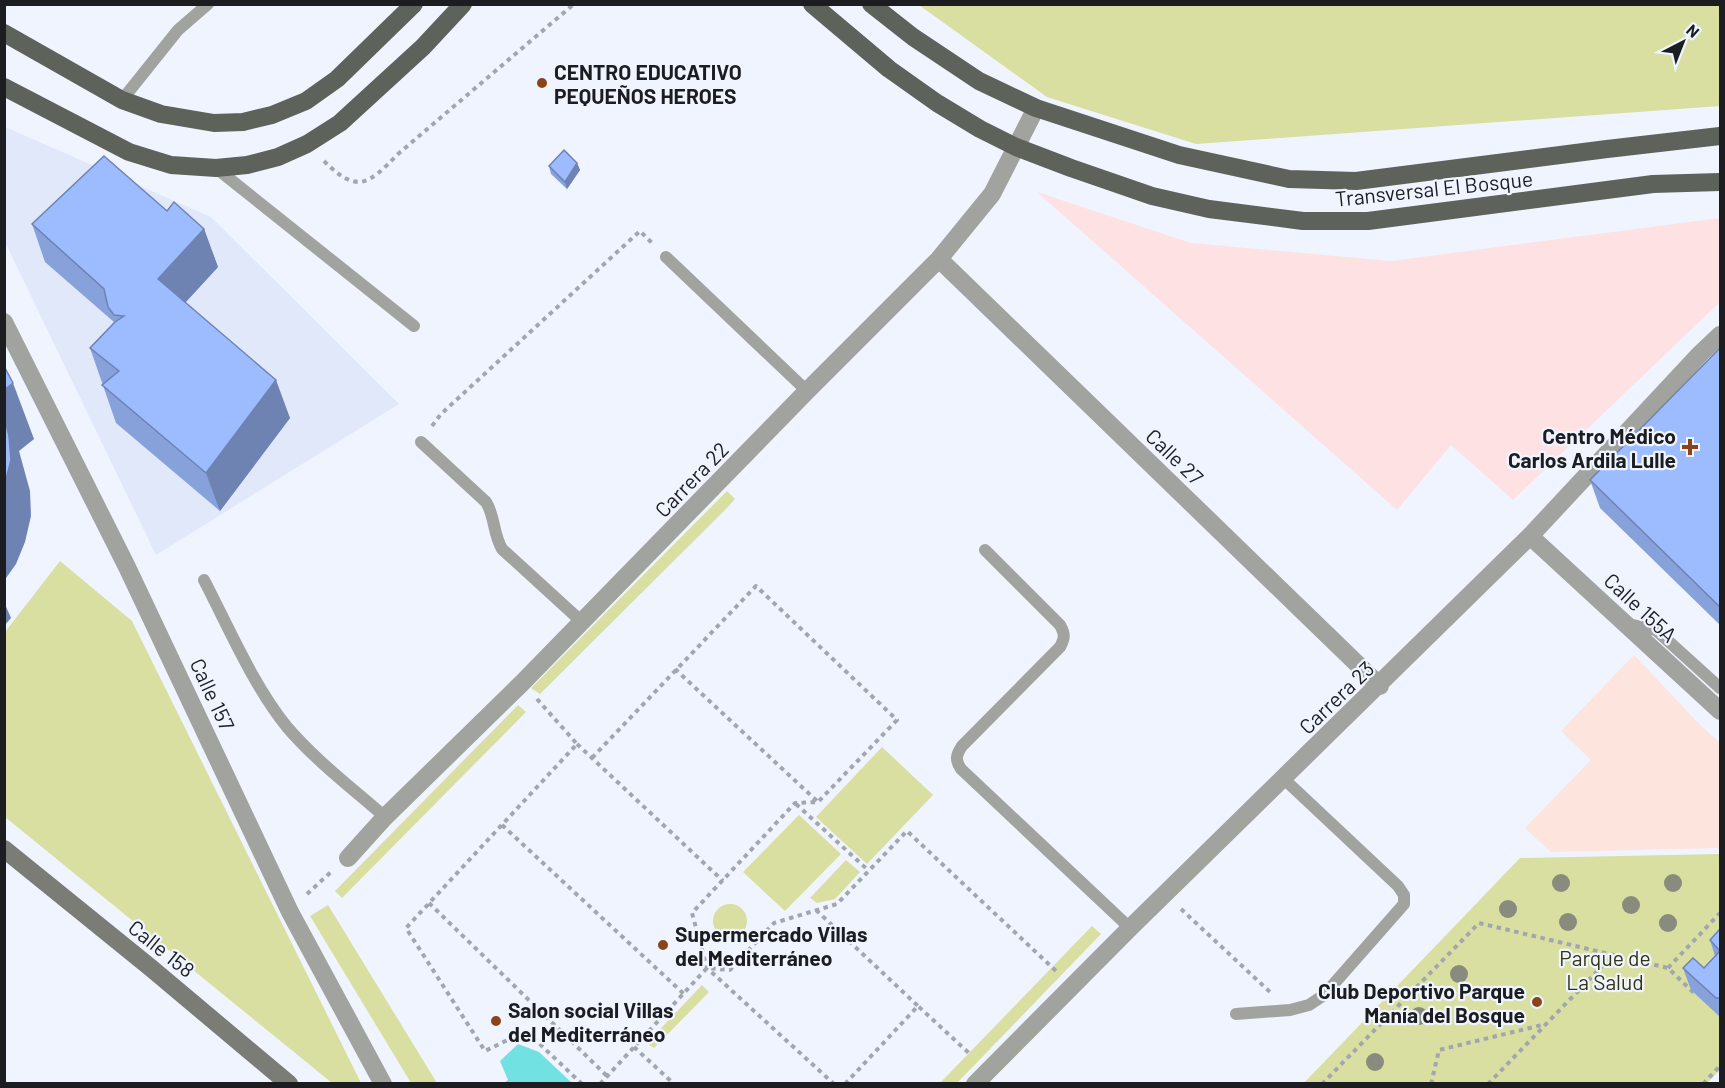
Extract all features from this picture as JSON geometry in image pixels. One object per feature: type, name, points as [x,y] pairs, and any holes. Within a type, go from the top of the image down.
[{"type":"main road","points":[[4,33],[122,100],[161,114],[214,123],[243,122],[272,115],[306,100],[337,79],[414,4]]},
{"type":"main road","points":[[4,87],[129,152],[171,165],[216,168],[247,165],[278,157],[307,144],[340,123],[423,47],[463,4]]},
{"type":"main road","name":"Transversal El Bosque","points":[[812,4],[889,69],[937,103],[980,129],[1016,147],[1152,196],[1209,209],[1303,221],[1368,221],[1653,184],[1720,182]]},
{"type":"main road","name":"Transversal El Bosque","points":[[871,4],[979,81],[1036,108],[1179,155],[1289,179],[1356,182],[1720,136]]},
{"type":"street","name":"Carrera 22","points":[[348,858],[385,817],[522,683],[939,259],[992,194],[1036,108]]},
{"type":"street","name":"Calle 27","points":[[939,259],[1380,686]]},
{"type":"street","name":"Calle 157","points":[[4,322],[132,578],[290,912],[383,1083]]},
{"type":"street","name":"Carrera 23","points":[[975,1083],[1530,536],[1720,335]]},
{"type":"street","name":"Calle 155A","points":[[1530,536],[1720,711]]},
{"type":"street","name":"Calle 158","points":[[4,849],[289,1083]]},
{"type":"lane","points":[[122,100],[178,30],[208,4]]},
{"type":"lane","points":[[216,168],[414,326]]},
{"type":"lane","points":[[666,257],[807,391]]},
{"type":"lane","points":[[421,442],[486,502],[490,508],[496,536],[502,549],[582,622]]},
{"type":"lane","points":[[985,550],[1060,625],[1065,633],[1065,640],[962,746],[956,753],[957,762],[961,769],[1130,928]]},
{"type":"lane","points":[[204,580],[259,685],[287,726],[304,745],[385,817]]},
{"type":"lane","points":[[1626,624],[1656,630],[1720,688]]},
{"type":"lane","points":[[1236,1014],[1290,1010],[1309,1005],[1324,995],[1404,904],[1404,895],[1398,886],[1284,779]]},
{"type":"path","points":[[307,144],[340,177],[358,182],[375,177],[398,154],[574,4]]},
{"type":"path","points":[[421,442],[441,414],[640,231],[666,257]]},
{"type":"path","points":[[592,758],[756,586],[897,720],[818,802],[795,803],[692,914],[707,968],[834,1083]]},
{"type":"path","points":[[675,669],[818,802]]},
{"type":"path","points":[[522,683],[577,744],[723,880]]},
{"type":"path","points":[[577,744],[406,928],[486,1051],[526,1031],[582,1083]]},
{"type":"path","points":[[795,803],[869,872]]},
{"type":"path","points":[[502,825],[684,994]]},
{"type":"path","points":[[707,968],[730,970],[774,923],[837,904],[907,831],[1057,971],[1048,979]]},
{"type":"path","points":[[290,912],[316,884],[348,858]]},
{"type":"path","points":[[1165,895],[1290,1010]]},
{"type":"path","points":[[429,903],[607,1076]]},
{"type":"path","points":[[816,910],[975,1058]]},
{"type":"path","points":[[1668,968],[1720,913]]},
{"type":"path","points":[[1322,1083],[1479,923],[1668,968],[1698,996]]},
{"type":"path","points":[[1488,1083],[1614,955]]},
{"type":"path","points":[[600,1083],[707,968]]},
{"type":"path","points":[[844,1083],[918,1006]]},
{"type":"path","points":[[1431,1083],[1439,1050],[1544,1025]]},
{"type":"path","points":[[634,1047],[674,1083]]},
{"type":"path","points":[[1703,1083],[1720,1066]]},
{"type":"shaded area","points":[[5,127],[211,217],[399,404],[156,555],[5,242]]},
{"type":"shaded area","points":[[1037,192],[1191,243],[1391,261],[1720,218],[1720,302],[1513,500],[1451,445],[1397,510]]},
{"type":"shaded area","points":[[1634,655],[1720,743],[1720,848],[1551,852],[1525,828],[1591,760],[1561,731]]},
{"type":"green space","points":[[919,5],[1720,5],[1720,106],[1196,144],[1047,97]]},
{"type":"green space","points":[[727,491],[735,499],[727,508],[540,694],[531,688]]},
{"type":"green space","points":[[60,561],[132,621],[361,1083],[332,1083],[5,817],[5,632]]},
{"type":"green space","points":[[518,705],[526,712],[342,898],[335,891]]},
{"type":"green space","points":[[882,747],[933,795],[867,864],[816,817]]},
{"type":"green space","points":[[799,815],[841,854],[785,911],[743,872]]},
{"type":"green space","name":"Parque de La Salud","points":[[1720,854],[1720,1070],[1707,1083],[1303,1084],[1520,858]]},
{"type":"green space","points":[[846,860],[860,872],[835,899],[817,903],[810,898]]},
{"type":"green space","points":[[730,904],[742,909],[747,921],[742,933],[730,938],[718,933],[713,921],[718,909]]},
{"type":"green space","points":[[328,905],[437,1083],[411,1083],[310,916]]},
{"type":"green space","points":[[1092,926],[1101,934],[957,1083],[940,1083]]},
{"type":"green space","points":[[702,985],[709,992],[654,1048],[647,1043]]},
{"type":"water","points":[[518,1044],[539,1052],[572,1083],[504,1083],[508,1080],[500,1061]]},
{"type":"building","points":[[564,150],[577,163],[565,182],[549,166]]},
{"type":"building","points":[[104,156],[167,211],[174,202],[204,229],[158,279],[276,380],[206,473],[102,385],[119,371],[90,348],[124,316],[114,315],[108,307],[104,289],[32,224]]},
{"type":"building","name":"Centro Médico Carlos Ardila Lulle","points":[[1720,348],[1720,607],[1590,480]]},
{"type":"building","points":[[4,366],[13,383],[4,390]]},
{"type":"building","points":[[4,416],[11,460],[4,487]]},
{"type":"building","points":[[1720,929],[1720,951],[1710,940]]},
{"type":"building","points":[[1720,951],[1720,998],[1716,998],[1683,968],[1693,958],[1704,968]]},
{"type":"place","name":"CENTRO EDUCATIVO PEQUEÑOS HEROES","points":[[542,83]]},
{"type":"place","name":"Centro Médico Carlos Ardila Lulle","points":[[1690,447]]},
{"type":"place","name":"Supermercado Villas del Mediterráneo","points":[[663,945]]},
{"type":"place","name":"Club Deportivo Parque Manía del Bosque","points":[[1537,1002]]},
{"type":"place","name":"Salon social Villas del Mediterráneo","points":[[496,1021]]}]
